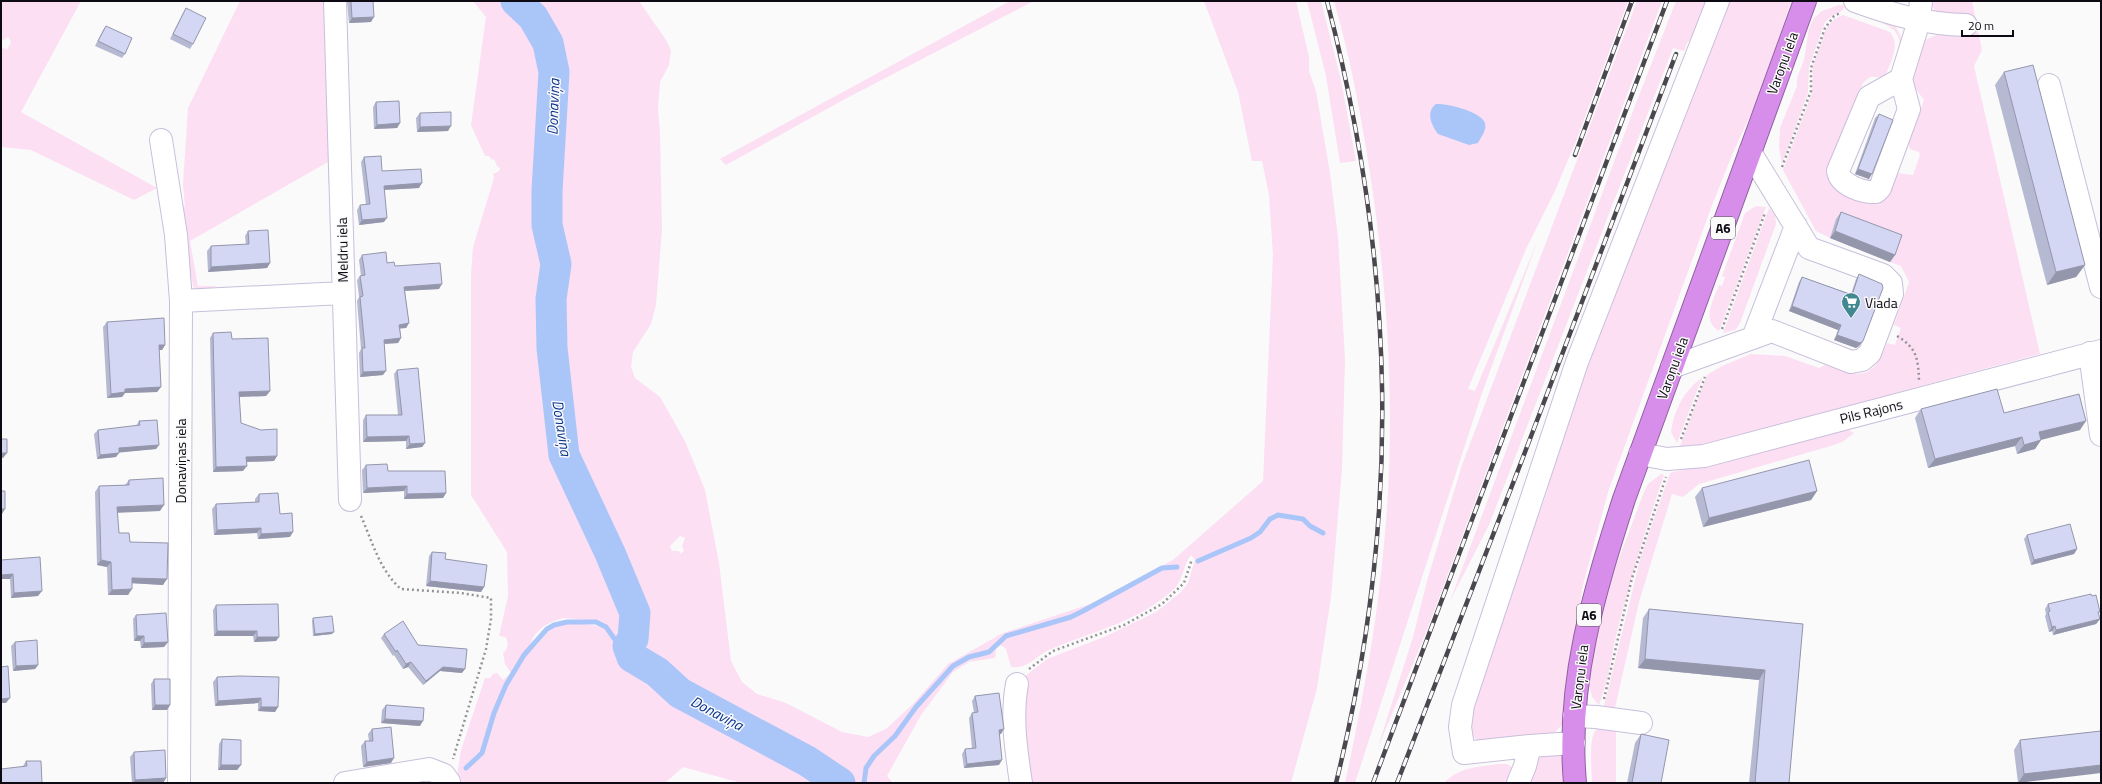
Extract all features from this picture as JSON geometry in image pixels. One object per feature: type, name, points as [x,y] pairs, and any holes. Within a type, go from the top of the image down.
[{"type":"highway","name":"Varoņu iela","points":[[1575,783],[1574,716],[1578,674],[1590,612],[1624,499],[1805,1]]},
{"type":"street","name":"Meldru iela","points":[[335,1],[350,500]]},
{"type":"street","points":[[1574,744],[1530,746],[1464,753],[1460,727],[1463,705],[1577,362],[1718,1]]},
{"type":"street","points":[[1850,7],[1920,11],[1941,24],[1966,25]]},
{"type":"street","points":[[1901,79],[1869,97],[1838,171],[1839,177],[1843,182],[1870,192],[1876,192],[1880,188],[1909,109],[1901,79],[1920,11]]},
{"type":"street","points":[[2049,85],[2092,215],[2101,287]]},
{"type":"street","name":"Donaviņas iela","points":[[161,140],[176,235],[181,301],[179,783]]},
{"type":"street","points":[[1672,367],[1772,331],[1851,362],[1857,362],[1866,358],[1870,353],[1892,294],[1891,283],[1883,275],[1809,248],[1750,152]]},
{"type":"street","points":[[1753,338],[1796,226]]},
{"type":"street","points":[[181,301],[343,293]]},
{"type":"street","points":[[2096,352],[2101,434]]},
{"type":"street","name":"Pils Rajons","points":[[1640,454],[1667,459],[1704,456],[2096,352]]},
{"type":"street","points":[[1017,684],[1014,702],[1014,719],[1021,783]]},
{"type":"street","points":[[1574,716],[1596,717],[1641,723]]},
{"type":"street","points":[[1518,783],[1525,766],[1530,746]]},
{"type":"street","points":[[449,782],[453,760]]},
{"type":"street","points":[[345,783],[429,769],[444,775],[449,782]]},
{"type":"path","points":[[1825,28],[1834,16],[1850,7]]},
{"type":"path","points":[[1879,328],[1905,341],[1917,357],[1920,398]]},
{"type":"path","points":[[350,500],[355,503],[382,564],[401,589],[461,593],[491,598],[489,636],[453,760]]},
{"type":"path","points":[[1017,684],[1033,665],[1049,654],[1124,625],[1162,604],[1184,583],[1192,559]]},
{"type":"shaded area","points":[[1,1],[81,1],[21,112],[157,188],[134,200],[31,150],[1,147],[1,49],[4,48],[7,50],[11,42],[8,37],[4,40],[1,39]]},
{"type":"shaded area","points":[[240,1],[330,1],[333,175],[328,184],[328,162],[190,241],[198,286],[217,286],[206,290],[197,290],[194,289],[175,209],[185,207],[183,184],[188,108]]},
{"type":"shaded area","points":[[473,1],[639,1],[666,40],[671,50],[669,65],[660,82],[658,108],[662,230],[656,305],[651,324],[633,352],[631,367],[635,378],[660,397],[685,441],[705,490],[719,563],[731,661],[742,682],[757,694],[786,703],[842,732],[868,737],[886,729],[913,704],[948,664],[1003,633],[1090,604],[1173,560],[1263,481],[1273,255],[1269,195],[1262,161],[1252,161],[1238,92],[1204,1],[1296,1],[1309,57],[1309,71],[1316,91],[1330,173],[1338,237],[1345,359],[1342,469],[1331,597],[1317,688],[1291,783],[1024,783],[1023,772],[1027,754],[1018,731],[1016,714],[1024,677],[1047,659],[1104,637],[1156,612],[1180,593],[1188,583],[1195,560],[1191,555],[1175,588],[1162,599],[1132,617],[1051,649],[1023,666],[1011,667],[1006,649],[1001,645],[996,648],[995,658],[969,662],[953,672],[921,715],[887,776],[893,783],[741,783],[683,767],[665,783],[456,783],[461,750],[485,678],[490,678],[493,674],[497,673],[503,680],[511,673],[505,664],[503,653],[508,646],[506,637],[499,636],[508,596],[507,552],[471,495],[471,275],[473,247],[494,178],[493,174],[499,171],[500,168],[497,166],[494,159],[492,160],[489,156],[485,156],[471,125],[486,17]],"holes":[[[568,476],[572,476],[580,493],[577,495],[570,494],[564,483]],[[680,536],[685,538],[682,546],[684,551],[680,554],[679,551],[672,551],[670,546]],[[564,618],[600,621],[605,624],[605,628],[577,623],[563,624],[550,630],[534,648],[530,647],[534,636],[538,631],[547,624]],[[635,658],[663,671],[683,691],[718,708],[718,716],[695,705],[635,661]]]},
{"type":"shaded area","points":[[1010,1],[1034,1],[845,99],[726,165],[720,159]]},
{"type":"shaded area","points":[[1307,1],[1321,1],[1341,80],[1356,161],[1340,163],[1326,76]]},
{"type":"shaded area","points":[[1334,1],[1628,1],[1576,141],[1555,191],[1526,249],[1468,389],[1475,391],[1538,240],[1482,393],[1355,783],[1345,783],[1368,664],[1381,574],[1388,499],[1390,453],[1389,362],[1382,270],[1371,180],[1356,90]]},
{"type":"shaded area","points":[[1637,1],[1662,1],[1427,630],[1377,750],[1413,637],[1427,581],[1462,465]]},
{"type":"shaded area","points":[[1676,1],[1715,1],[1700,42],[1688,41],[1684,51],[1673,48],[1489,525],[1450,601],[1636,103]]},
{"type":"shaded area","points":[[1724,1],[1791,1],[1761,92],[1732,155],[1711,208],[1608,492],[1583,585],[1573,644],[1563,724],[1552,735],[1490,743],[1477,740],[1470,733],[1471,703],[1547,492],[1558,446],[1567,430],[1574,397]]},
{"type":"shaded area","points":[[1930,1],[1972,1],[1982,50],[1974,66],[2040,354],[1857,404],[1723,443],[1694,448],[1680,446],[1707,375],[1720,367],[1751,354],[1785,356],[1819,368],[1825,365],[1856,374],[1870,370],[1876,365],[1887,343],[1895,345],[1901,328],[1894,325],[1909,282],[1901,266],[1890,262],[1897,242],[1836,219],[1830,238],[1816,231],[1783,170],[1812,93],[1813,66],[1826,29],[1834,19],[1843,15],[1890,32],[1895,43],[1895,48],[1885,77],[1870,77],[1863,83],[1830,173],[1890,192],[1898,173],[1913,175],[1920,155],[1919,152],[1910,149],[1908,143],[1924,100],[1915,88],[1912,77],[1925,40],[1939,34],[1939,14],[1935,11]]},
{"type":"shaded area","points":[[1839,5],[1845,6],[1842,11],[1833,15],[1825,22],[1809,67],[1808,93],[1782,164],[1779,148],[1780,128],[1797,86],[1797,78],[1804,60],[1809,28],[1814,18],[1822,11]]},
{"type":"shaded area","points":[[1852,11],[1896,27],[1903,41],[1899,50],[1900,41],[1897,34],[1892,29],[1885,24],[1853,13]]},
{"type":"shaded area","points":[[1756,206],[1766,207],[1719,331],[1714,327],[1711,321],[1710,310],[1719,285],[1722,286],[1725,277],[1722,276],[1745,213]]},
{"type":"shaded area","points":[[1769,208],[1775,215],[1776,224],[1740,323],[1735,330],[1723,333]]},
{"type":"shaded area","points":[[1702,378],[1677,443],[1671,432],[1677,408],[1690,388]]},
{"type":"shaded area","points":[[1845,428],[1854,433],[1844,441],[1834,445],[1699,484],[1683,497],[1672,494],[1639,602],[1615,708],[1604,706],[1641,556],[1670,473]]},
{"type":"shaded area","points":[[1661,474],[1664,475],[1629,587],[1599,705],[1592,697],[1589,684],[1596,635],[1606,593],[1644,492],[1648,484]]},
{"type":"shaded area","points":[[1616,720],[1616,783],[1592,783],[1591,747],[1594,734],[1600,727]]},
{"type":"shaded area","points":[[1539,753],[1555,754],[1562,758],[1564,762],[1565,783],[1524,783]]},
{"type":"shaded area","points":[[1498,764],[1507,764],[1513,768],[1515,783],[1444,783],[1456,774],[1463,771]]},
{"type":"water","points":[[1436,104],[1464,109],[1478,115],[1485,123],[1485,128],[1478,143],[1469,145],[1438,134],[1432,123],[1430,115]]},
{"type":"building","points":[[351,1],[373,1],[374,17],[352,18]]},
{"type":"building","points":[[186,8],[206,18],[193,44],[173,34]]},
{"type":"building","points":[[106,26],[132,38],[125,54],[98,41]]},
{"type":"building","points":[[2033,65],[2085,265],[2056,272],[2004,72]]},
{"type":"building","points":[[399,101],[400,123],[377,125],[376,102]]},
{"type":"building","points":[[451,112],[451,126],[420,127],[420,113]]},
{"type":"building","points":[[1879,114],[1893,120],[1872,174],[1858,169]]},
{"type":"building","points":[[381,156],[382,171],[421,169],[422,183],[384,186],[387,218],[362,220],[360,205],[370,204],[364,157]]},
{"type":"building","points":[[1841,212],[1902,235],[1895,255],[1835,231]]},
{"type":"building","points":[[268,230],[270,263],[211,267],[211,246],[249,244],[248,231]]},
{"type":"building","points":[[386,252],[387,263],[394,262],[395,266],[440,263],[442,284],[404,287],[409,323],[399,325],[401,338],[384,340],[386,371],[363,372],[362,348],[365,348],[360,297],[363,296],[360,276],[365,275],[362,255]]},
{"type":"building","points":[[1859,274],[1882,284],[1883,288],[1863,341],[1860,343],[1837,335],[1841,325],[1792,306],[1802,277],[1852,295]]},
{"type":"building","points":[[164,318],[165,345],[159,345],[161,387],[125,389],[125,392],[111,394],[107,322]]},
{"type":"building","points":[[231,332],[232,339],[268,338],[270,391],[239,392],[241,423],[261,430],[277,429],[277,456],[246,457],[247,466],[216,467],[213,333]]},
{"type":"building","points":[[418,368],[425,443],[410,444],[409,436],[367,437],[366,415],[402,415],[397,370]]},
{"type":"building","points":[[1997,389],[2004,413],[2079,394],[2086,421],[2039,432],[2041,440],[2024,445],[2022,437],[1935,459],[1921,409]]},
{"type":"building","points":[[157,420],[159,445],[119,448],[119,453],[100,455],[98,430],[140,425],[139,421]]},
{"type":"building","points":[[1,439],[7,439],[7,453],[1,453]]},
{"type":"building","points":[[1809,460],[1817,491],[1709,518],[1702,488]]},
{"type":"building","points":[[387,464],[388,471],[445,471],[446,493],[407,494],[407,486],[367,488],[366,465]]},
{"type":"building","points":[[163,478],[164,505],[117,507],[119,533],[129,533],[130,542],[168,543],[167,579],[132,578],[132,589],[112,590],[111,562],[101,560],[99,486],[129,485],[129,480]]},
{"type":"building","points":[[1,491],[5,491],[5,509],[1,509]]},
{"type":"building","points":[[278,493],[280,514],[292,513],[293,532],[261,534],[261,528],[217,530],[216,504],[259,502],[259,494]]},
{"type":"building","points":[[2070,524],[2077,549],[2034,560],[2027,535]]},
{"type":"building","points":[[432,552],[446,553],[445,559],[487,565],[484,587],[430,581]]},
{"type":"building","points":[[40,557],[42,591],[14,593],[13,574],[1,575],[1,560]]},
{"type":"building","points":[[2091,594],[2092,596],[2096,595],[2100,619],[2056,630],[2055,626],[2052,627],[2048,612],[2050,611],[2048,604]]},
{"type":"building","points":[[278,604],[279,637],[257,637],[257,631],[217,631],[216,605]]},
{"type":"building","points":[[1649,609],[1803,624],[1789,783],[1755,783],[1765,670],[1645,659]]},
{"type":"building","points":[[166,613],[168,642],[144,643],[144,636],[137,636],[136,615]]},
{"type":"building","points":[[332,616],[334,632],[315,634],[313,618]]},
{"type":"building","points":[[403,621],[418,645],[467,649],[465,669],[443,667],[426,681],[411,662],[406,664],[384,634]]},
{"type":"building","points":[[37,640],[38,665],[16,666],[15,642]]},
{"type":"building","points":[[8,666],[10,698],[1,699],[1,667]]},
{"type":"building","points":[[217,677],[279,677],[278,707],[261,707],[261,698],[218,701]]},
{"type":"building","points":[[154,679],[170,679],[170,705],[155,705]]},
{"type":"building","points":[[999,693],[1004,729],[999,730],[1002,760],[967,764],[965,749],[976,748],[972,713],[978,712],[975,696]]},
{"type":"building","points":[[386,705],[424,708],[423,721],[385,719]]},
{"type":"building","points":[[391,727],[394,758],[367,762],[365,741],[373,741],[372,729]]},
{"type":"building","points":[[2101,731],[2101,765],[2024,774],[2020,740]]},
{"type":"building","points":[[1641,734],[1669,740],[1661,783],[1632,783]]},
{"type":"building","points":[[222,739],[241,740],[241,765],[221,765]]},
{"type":"building","points":[[165,750],[166,778],[135,780],[134,752]]},
{"type":"building","points":[[26,761],[41,761],[42,783],[1,783],[1,769],[27,766]]},
{"type":"waterway","name":"Donaviņa","points":[[516,1],[533,17],[548,43],[554,72],[547,191],[547,225],[556,264],[551,299],[552,348],[564,455],[610,553],[635,613],[633,639],[628,646],[632,657],[657,672],[680,693],[807,761],[840,783]]},
{"type":"waterway","points":[[1198,561],[1251,538],[1260,532],[1270,519],[1278,515],[1303,519],[1310,526],[1323,533]]},
{"type":"waterway","points":[[864,783],[866,768],[874,756],[895,736],[916,707],[953,666],[969,657],[989,652],[1006,636],[1071,617],[1162,568],[1177,567]]},
{"type":"waterway","points":[[466,768],[482,753],[494,713],[506,685],[524,655],[547,629],[554,625],[567,622],[596,622],[606,627],[616,641],[628,646]]},
{"type":"railway","points":[[1327,1],[1350,100],[1367,198],[1378,295],[1382,392],[1380,489],[1372,586],[1357,684],[1336,783]]},
{"type":"railway","points":[[1575,155],[1632,1]]},
{"type":"railway","points":[[1373,783],[1667,1]]},
{"type":"railway","points":[[1397,783],[1522,460],[1676,54]]},
{"type":"place","name":"Viada","points":[[1851,319]]}]
